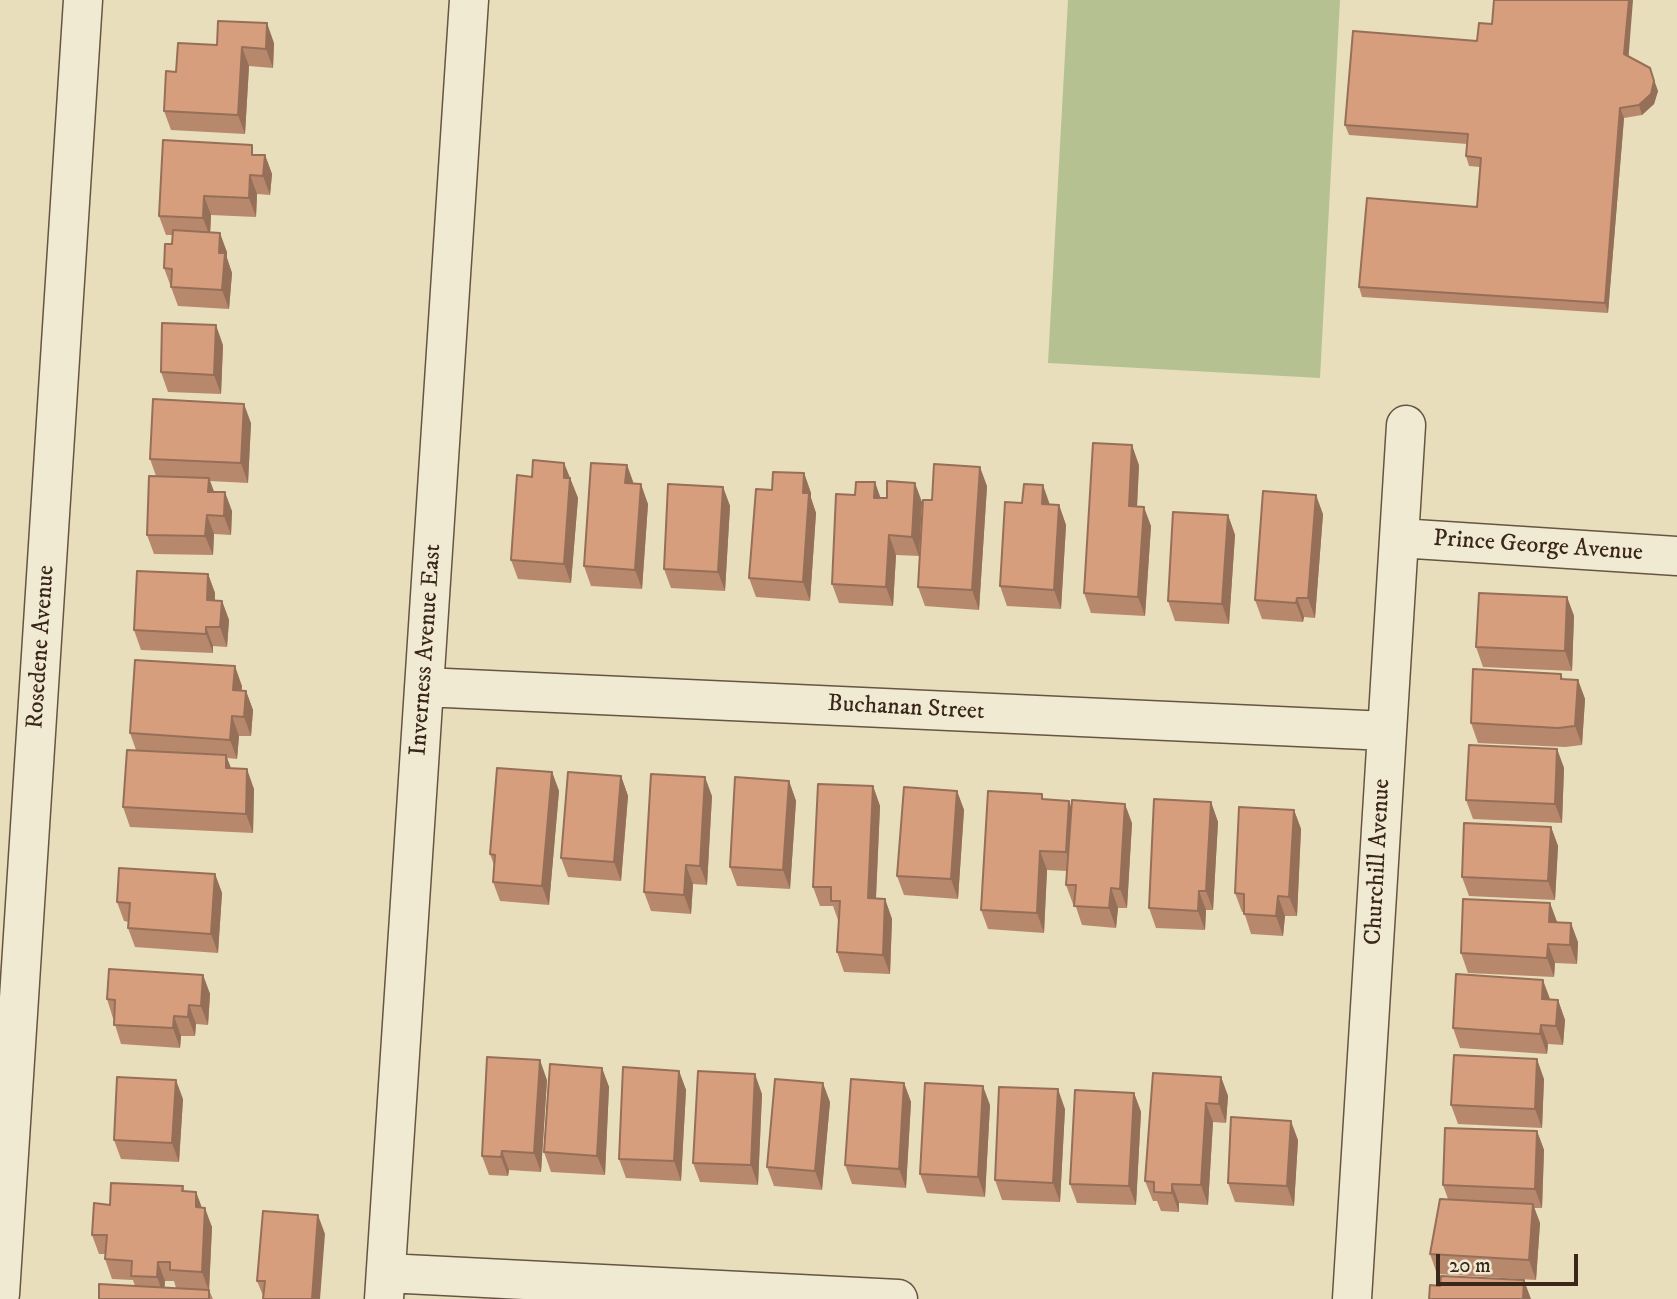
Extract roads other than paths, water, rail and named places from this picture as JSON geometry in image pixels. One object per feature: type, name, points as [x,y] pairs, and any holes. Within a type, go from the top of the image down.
[{"type":"street","name":"Rosedene Avenue","points":[[0,1294],[16,812],[83,0]]},
{"type":"street","name":"Inverness Avenue East","points":[[385,1286],[469,0]]},
{"type":"street","name":"Churchill Avenue","points":[[1352,1299],[1406,425]]},
{"type":"street","name":"Prince George Avenue","points":[[1399,537],[1677,556]]},
{"type":"street","name":"Buchanan Street","points":[[425,687],[1387,732]]},
{"type":"street","points":[[385,1286],[898,1299]]}]
